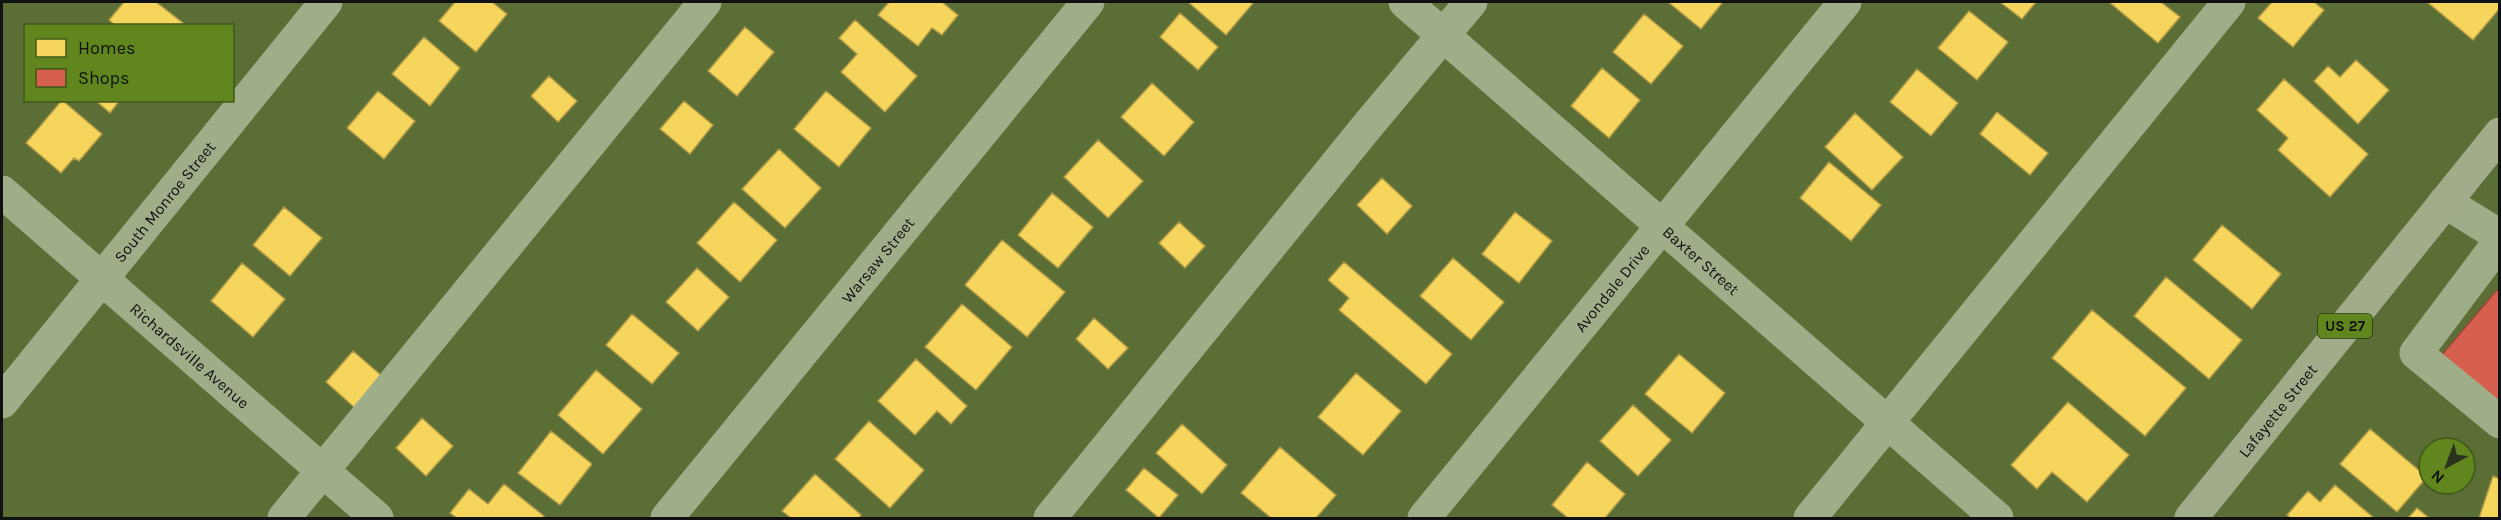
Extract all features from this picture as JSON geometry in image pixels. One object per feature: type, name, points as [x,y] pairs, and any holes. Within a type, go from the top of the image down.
[{"type":"highway","name":"Lafayette Street","points":[[2191,519],[2499,134]]},
{"type":"street","name":"South Monroe Street","points":[[2,402],[326,2]]},
{"type":"street","points":[[284,519],[705,2]]},
{"type":"street","name":"Warsaw Street","points":[[667,519],[1088,2]]},
{"type":"street","name":"Baxter Street","points":[[1405,2],[1997,519]]},
{"type":"street","points":[[1050,519],[1364,130],[1471,2]]},
{"type":"street","name":"Avondale Drive","points":[[1424,519],[1845,2]]},
{"type":"street","points":[[1810,519],[2229,2]]},
{"type":"street","name":"Richardsville Avenue","points":[[2,192],[377,519]]},
{"type":"street","points":[[2445,202],[2499,236]]},
{"type":"street","points":[[2499,241],[2416,353],[2499,422]]},
{"type":"building: Homes","points":[[124,2],[156,2],[183,23],[114,24],[109,20]]},
{"type":"building: Homes","points":[[455,2],[492,2],[507,14],[476,52],[439,21]]},
{"type":"building: Homes","points":[[889,2],[942,2],[958,15],[942,35],[932,28],[918,46],[878,15]]},
{"type":"building: Homes","points":[[1188,2],[1254,2],[1226,35]]},
{"type":"building: Homes","points":[[1668,2],[1723,2],[1701,29]]},
{"type":"building: Homes","points":[[2000,2],[2036,2],[2022,19]]},
{"type":"building: Homes","points":[[2109,2],[2161,2],[2180,17],[2158,43]]},
{"type":"building: Homes","points":[[2272,2],[2314,2],[2324,10],[2293,47],[2258,18]]},
{"type":"building: Homes","points":[[2427,2],[2500,2],[2500,8],[2473,40]]},
{"type":"building: Homes","points":[[1969,11],[2008,42],[1977,80],[1938,48]]},
{"type":"building: Homes","points":[[1180,13],[1218,47],[1198,70],[1160,37]]},
{"type":"building: Homes","points":[[1644,14],[1683,46],[1651,84],[1613,52]]},
{"type":"building: Homes","points":[[855,20],[917,76],[885,112],[841,72],[857,54],[839,38]]},
{"type":"building: Homes","points":[[745,27],[774,52],[737,96],[708,71]]},
{"type":"building: Homes","points":[[424,37],[460,68],[430,106],[392,74]]},
{"type":"building: Homes","points":[[2356,60],[2389,90],[2358,124],[2314,81],[2328,66],[2340,77]]},
{"type":"building: Homes","points":[[1602,68],[1640,100],[1609,138],[1571,106]]},
{"type":"building: Homes","points":[[1917,69],[1958,103],[1931,136],[1890,102]]},
{"type":"building: Homes","points":[[549,76],[577,101],[558,122],[531,96]]},
{"type":"building: Homes","points":[[2284,79],[2368,154],[2330,197],[2278,150],[2288,138],[2257,110]]},
{"type":"building: Homes","points":[[1152,83],[1194,122],[1164,156],[1121,117]]},
{"type":"building: Homes","points":[[378,91],[415,121],[384,159],[347,128]]},
{"type":"building: Homes","points":[[826,91],[871,128],[839,167],[794,129]]},
{"type":"building: Homes","points":[[684,101],[713,125],[690,154],[660,129]]},
{"type":"building: Homes","points":[[60,102],[64,102],[102,134],[79,161],[74,158],[61,173],[26,143]]},
{"type":"building: Homes","points":[[97,102],[118,102],[110,113]]},
{"type":"building: Homes","points":[[1997,112],[2048,153],[2030,175],[1980,134]]},
{"type":"building: Homes","points":[[1855,113],[1903,157],[1872,190],[1825,147]]},
{"type":"building: Homes","points":[[1098,140],[1143,181],[1108,218],[1064,177]]},
{"type":"building: Homes","points":[[779,149],[821,188],[785,228],[742,189]]},
{"type":"building: Homes","points":[[1829,162],[1881,205],[1851,241],[1800,198]]},
{"type":"building: Homes","points":[[1382,178],[1412,206],[1387,234],[1357,205]]},
{"type":"building: Homes","points":[[1052,193],[1093,227],[1058,268],[1018,235]]},
{"type":"building: Homes","points":[[734,202],[777,240],[740,282],[697,243]]},
{"type":"building: Homes","points":[[284,207],[322,238],[290,276],[253,245]]},
{"type":"building: Homes","points":[[1515,212],[1552,241],[1519,283],[1482,254]]},
{"type":"building: Homes","points":[[1179,222],[1205,246],[1185,268],[1159,243]]},
{"type":"building: Homes","points":[[2222,225],[2281,274],[2252,309],[2193,260]]},
{"type":"building: Homes","points":[[1002,240],[1065,292],[1027,337],[965,285]]},
{"type":"building: Homes","points":[[1453,258],[1504,302],[1471,340],[1420,296]]},
{"type":"building: Homes","points":[[1344,262],[1452,354],[1426,384],[1339,310],[1349,298],[1328,280]]},
{"type":"building: Homes","points":[[242,263],[285,299],[253,337],[211,301]]},
{"type":"building: Homes","points":[[697,268],[729,297],[698,331],[666,302]]},
{"type":"building: Homes","points":[[2166,277],[2242,340],[2209,379],[2134,316]]},
{"type":"building: Homes","points":[[962,304],[1012,347],[976,390],[925,347]]},
{"type":"building: Homes","points":[[2092,310],[2186,388],[2145,436],[2052,358]]},
{"type":"building: Homes","points":[[632,314],[679,353],[652,384],[606,345]]},
{"type":"building: Homes","points":[[1094,318],[1128,348],[1108,369],[1076,339]]},
{"type":"building: Homes","points":[[353,351],[382,376],[355,408],[326,382]]},
{"type":"building: Homes","points":[[1679,354],[1725,393],[1692,433],[1645,394]]},
{"type":"building: Homes","points":[[916,359],[967,406],[951,424],[937,411],[915,435],[878,401]]},
{"type":"building: Homes","points":[[596,370],[642,409],[603,454],[558,415]]},
{"type":"building: Homes","points":[[1356,373],[1401,411],[1363,455],[1318,417]]},
{"type":"building: Homes","points":[[2068,402],[2129,455],[2087,502],[2052,472],[2037,489],[2011,465]]},
{"type":"building: Homes","points":[[1633,405],[1671,440],[1638,476],[1600,441]]},
{"type":"building: Homes","points":[[422,418],[453,446],[426,476],[396,448]]},
{"type":"building: Homes","points":[[869,421],[924,470],[890,508],[835,459]]},
{"type":"building: Homes","points":[[1182,424],[1227,465],[1202,494],[1156,453]]},
{"type":"building: Homes","points":[[2370,429],[2417,469],[2417,489],[2397,512],[2340,464]]},
{"type":"building: Homes","points":[[551,431],[592,464],[560,505],[518,473]]},
{"type":"building: Homes","points":[[1280,447],[1336,495],[1316,518],[1271,518],[1241,493]]},
{"type":"building: Homes","points":[[1587,462],[1625,494],[1605,518],[1568,518],[1552,505]]},
{"type":"building: Homes","points":[[1144,468],[1178,495],[1159,518],[1126,490]]},
{"type":"building: Homes","points":[[815,474],[861,515],[859,518],[791,518],[782,511]]},
{"type":"building: Homes","points":[[2493,476],[2500,479],[2500,518],[2479,518]]},
{"type":"building: Homes","points":[[504,484],[544,516],[542,518],[457,518],[450,513],[469,489],[488,504]]},
{"type":"building: Homes","points":[[2335,485],[2374,518],[2291,518],[2287,515],[2308,491],[2320,502]]},
{"type":"building: Homes","points":[[2417,508],[2429,518],[2408,518]]},
{"type":"building: Shops","points":[[2497,290],[2500,292],[2500,405],[2441,356]]}]
